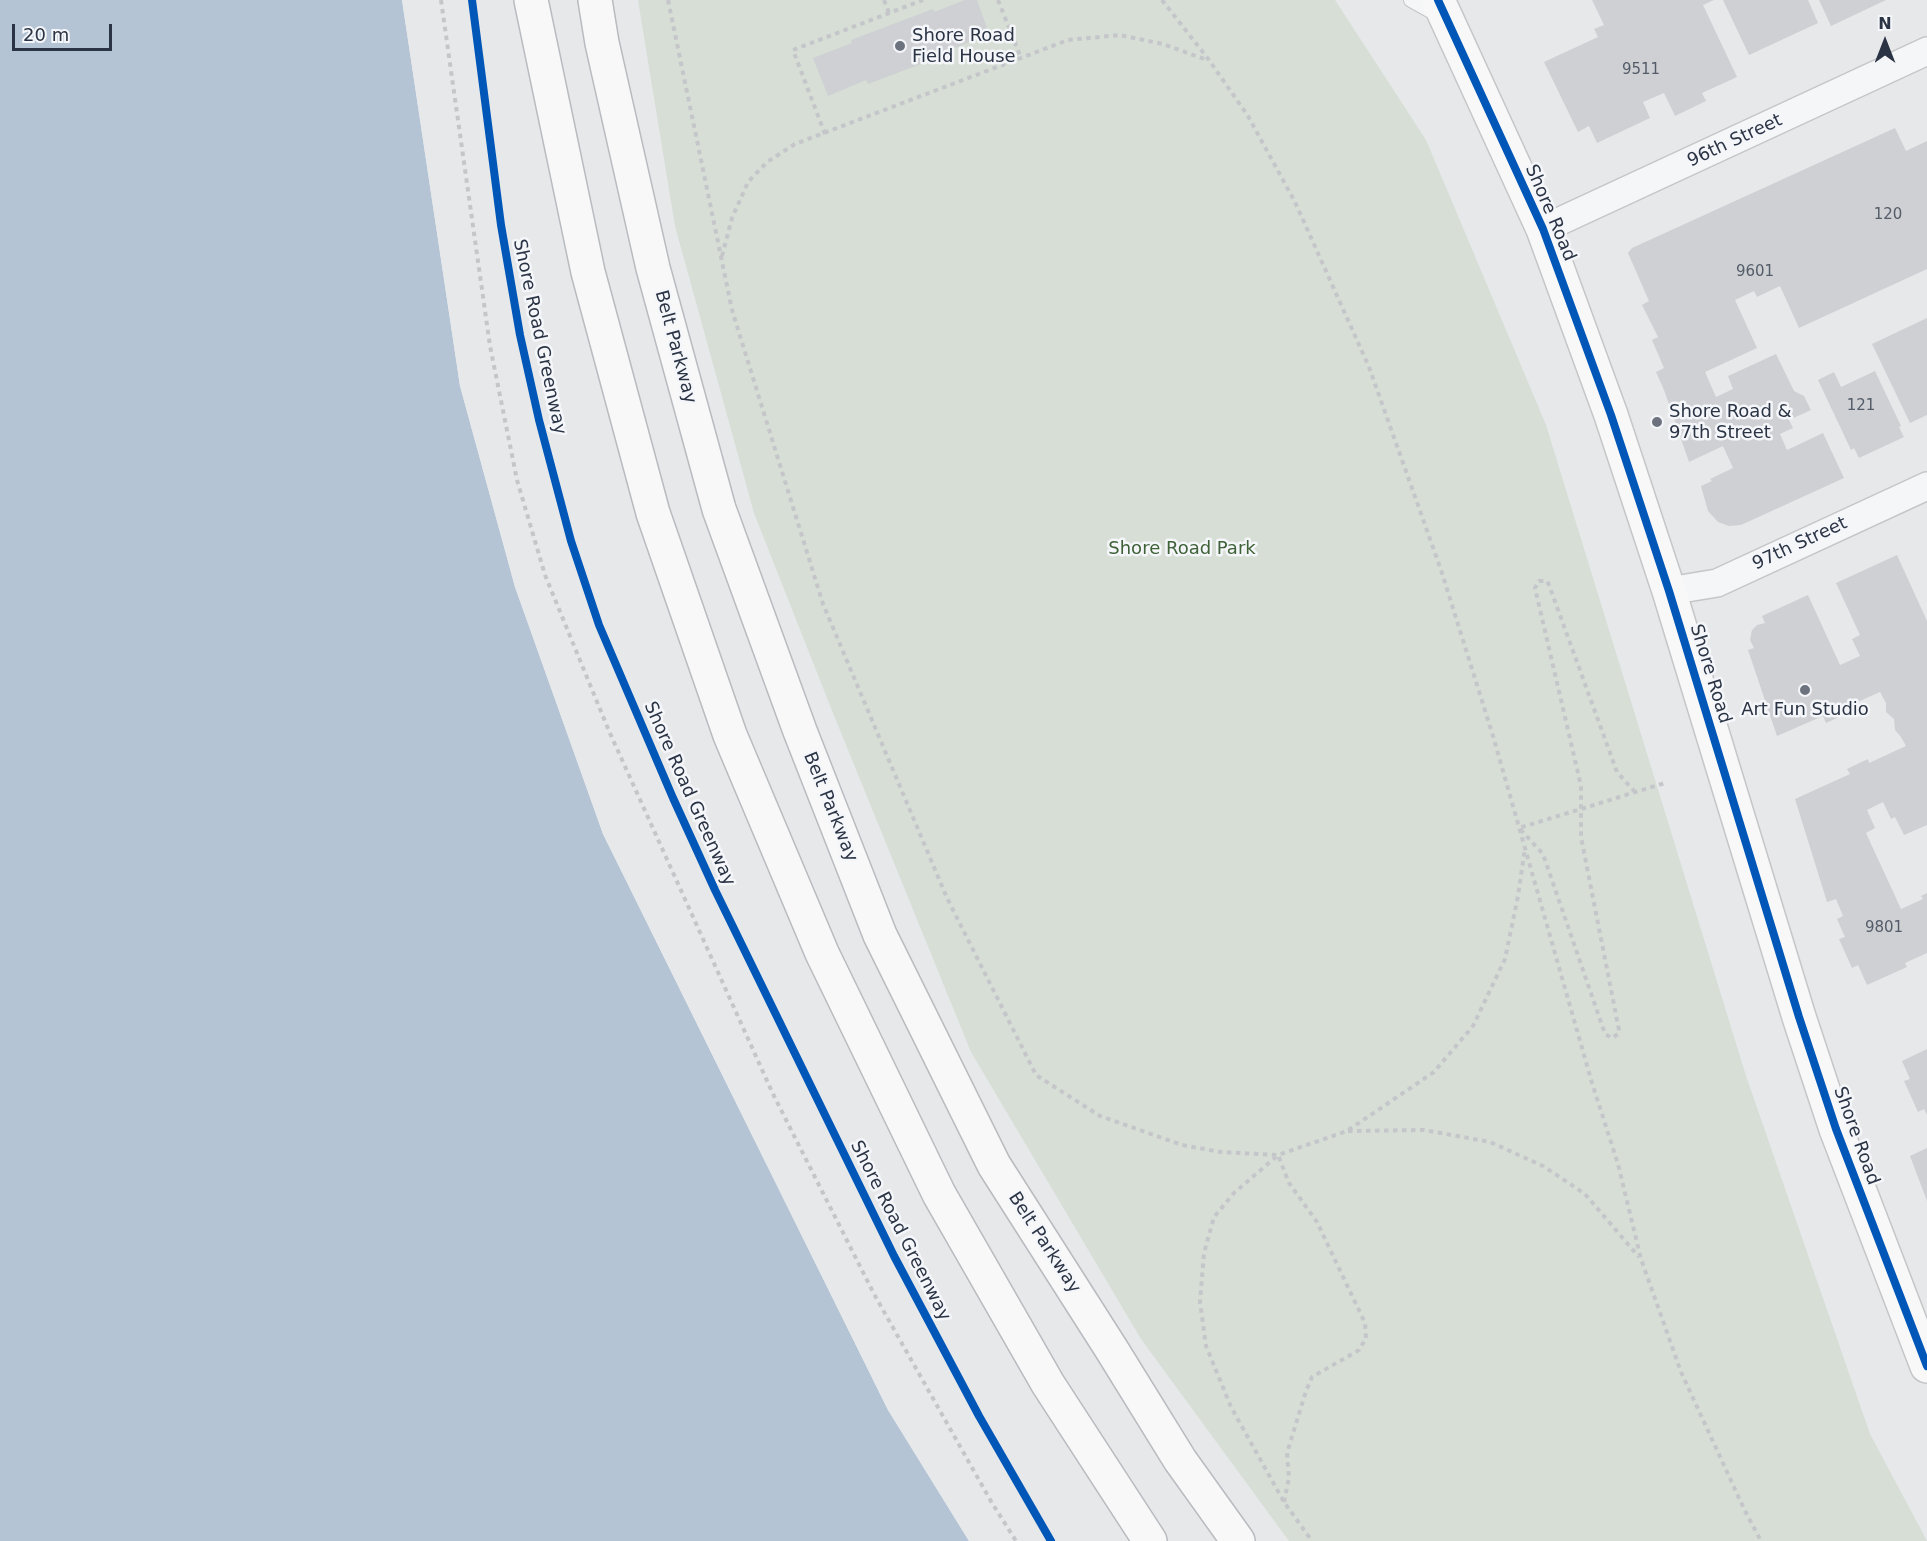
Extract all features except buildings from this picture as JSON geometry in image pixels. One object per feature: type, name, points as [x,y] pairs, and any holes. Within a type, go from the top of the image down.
[{"type":"main road","points":[[531,0],[594,295],[653,513],[730,735],[822,953],[939,1194],[1048,1384],[1150,1541]]},
{"type":"main road","name":"Belt Parkway","points":[[595,0],[602,43],[653,268],[719,509],[800,731],[880,935],[994,1165],[1180,1460],[1238,1541]]},
{"type":"main road","name":"Shore Road","points":[[1443,10],[1543,229],[1611,415],[1669,591],[1799,1017],[1836,1129],[1927,1366]]},
{"type":"main road","points":[[1180,1460],[1252,1541]]},
{"type":"street","name":"96th Street","points":[[1543,229],[1927,51]]},
{"type":"street","name":"97th Street","points":[[1669,591],[1717,583],[1927,486]]},
{"type":"lane","points":[[1412,0],[1443,10]]},
{"type":"path","points":[[441,0],[490,346],[517,480],[546,575],[609,731],[773,1094],[874,1294],[1016,1541]]},
{"type":"path","points":[[669,0],[732,310],[823,604],[947,898],[1035,1075],[1100,1116],[1182,1145],[1221,1152],[1278,1155]]},
{"type":"path","points":[[884,0],[889,13]]},
{"type":"path","points":[[825,134],[793,50],[922,0]]},
{"type":"path","points":[[998,0],[1021,58]]},
{"type":"path","points":[[1162,0],[1209,60],[1248,116],[1295,202],[1369,367],[1441,570],[1493,736],[1592,1083],[1618,1164],[1641,1259],[1681,1372],[1761,1541]]},
{"type":"path","points":[[722,257],[732,218],[748,182],[768,162],[795,144],[1068,40],[1120,35],[1162,44],[1209,60]]},
{"type":"path","points":[[1519,828],[1544,854],[1605,1034],[1612,1038],[1618,1034],[1619,1030],[1581,837],[1581,786],[1535,588],[1539,581],[1547,582],[1549,585],[1617,772],[1635,792]]},
{"type":"path","points":[[1519,828],[1665,783]]},
{"type":"path","points":[[1312,1541],[1284,1502],[1231,1407],[1206,1346],[1200,1302],[1204,1253],[1214,1217],[1234,1193],[1278,1155],[1347,1131],[1434,1072],[1473,1026],[1505,959],[1525,848]]},
{"type":"path","points":[[1347,1131],[1424,1130],[1490,1142],[1543,1166],[1585,1194],[1641,1259]]},
{"type":"path","points":[[1278,1155],[1289,1183],[1317,1222],[1365,1323],[1366,1338],[1359,1350],[1312,1377],[1287,1453],[1289,1478],[1284,1502]]},
{"type":"green space","name":"Shore Road Park","points":[[638,0],[1335,0],[1426,140],[1546,425],[1746,1076],[1870,1434],[1927,1541],[1289,1541],[1141,1339],[971,1052],[754,513],[675,226]]},
{"type":"water","points":[[0,0],[402,0],[460,386],[515,587],[603,834],[888,1410],[969,1541],[0,1541]]},
{"type":"pier","points":[[402,0],[405,0],[463,386],[518,586],[605,833],[890,1409],[972,1541],[969,1541],[888,1410],[603,834],[515,587],[460,386]]},
{"type":"cycle path","name":"Shore Road Greenway","points":[[472,0],[501,225],[520,335],[539,420],[571,541],[599,625],[715,890],[894,1256],[979,1416],[1051,1541]]},
{"type":"cycle path","points":[[1438,0],[1543,229],[1611,415],[1669,591],[1799,1017],[1836,1129],[1927,1366]]},
{"type":"place","name":"Shore Road Field House","points":[[900,46]]},
{"type":"place","name":"Shore Road & 97th Street","points":[[1657,422]]},
{"type":"place","name":"Art Fun Studio","points":[[1805,690]]}]
